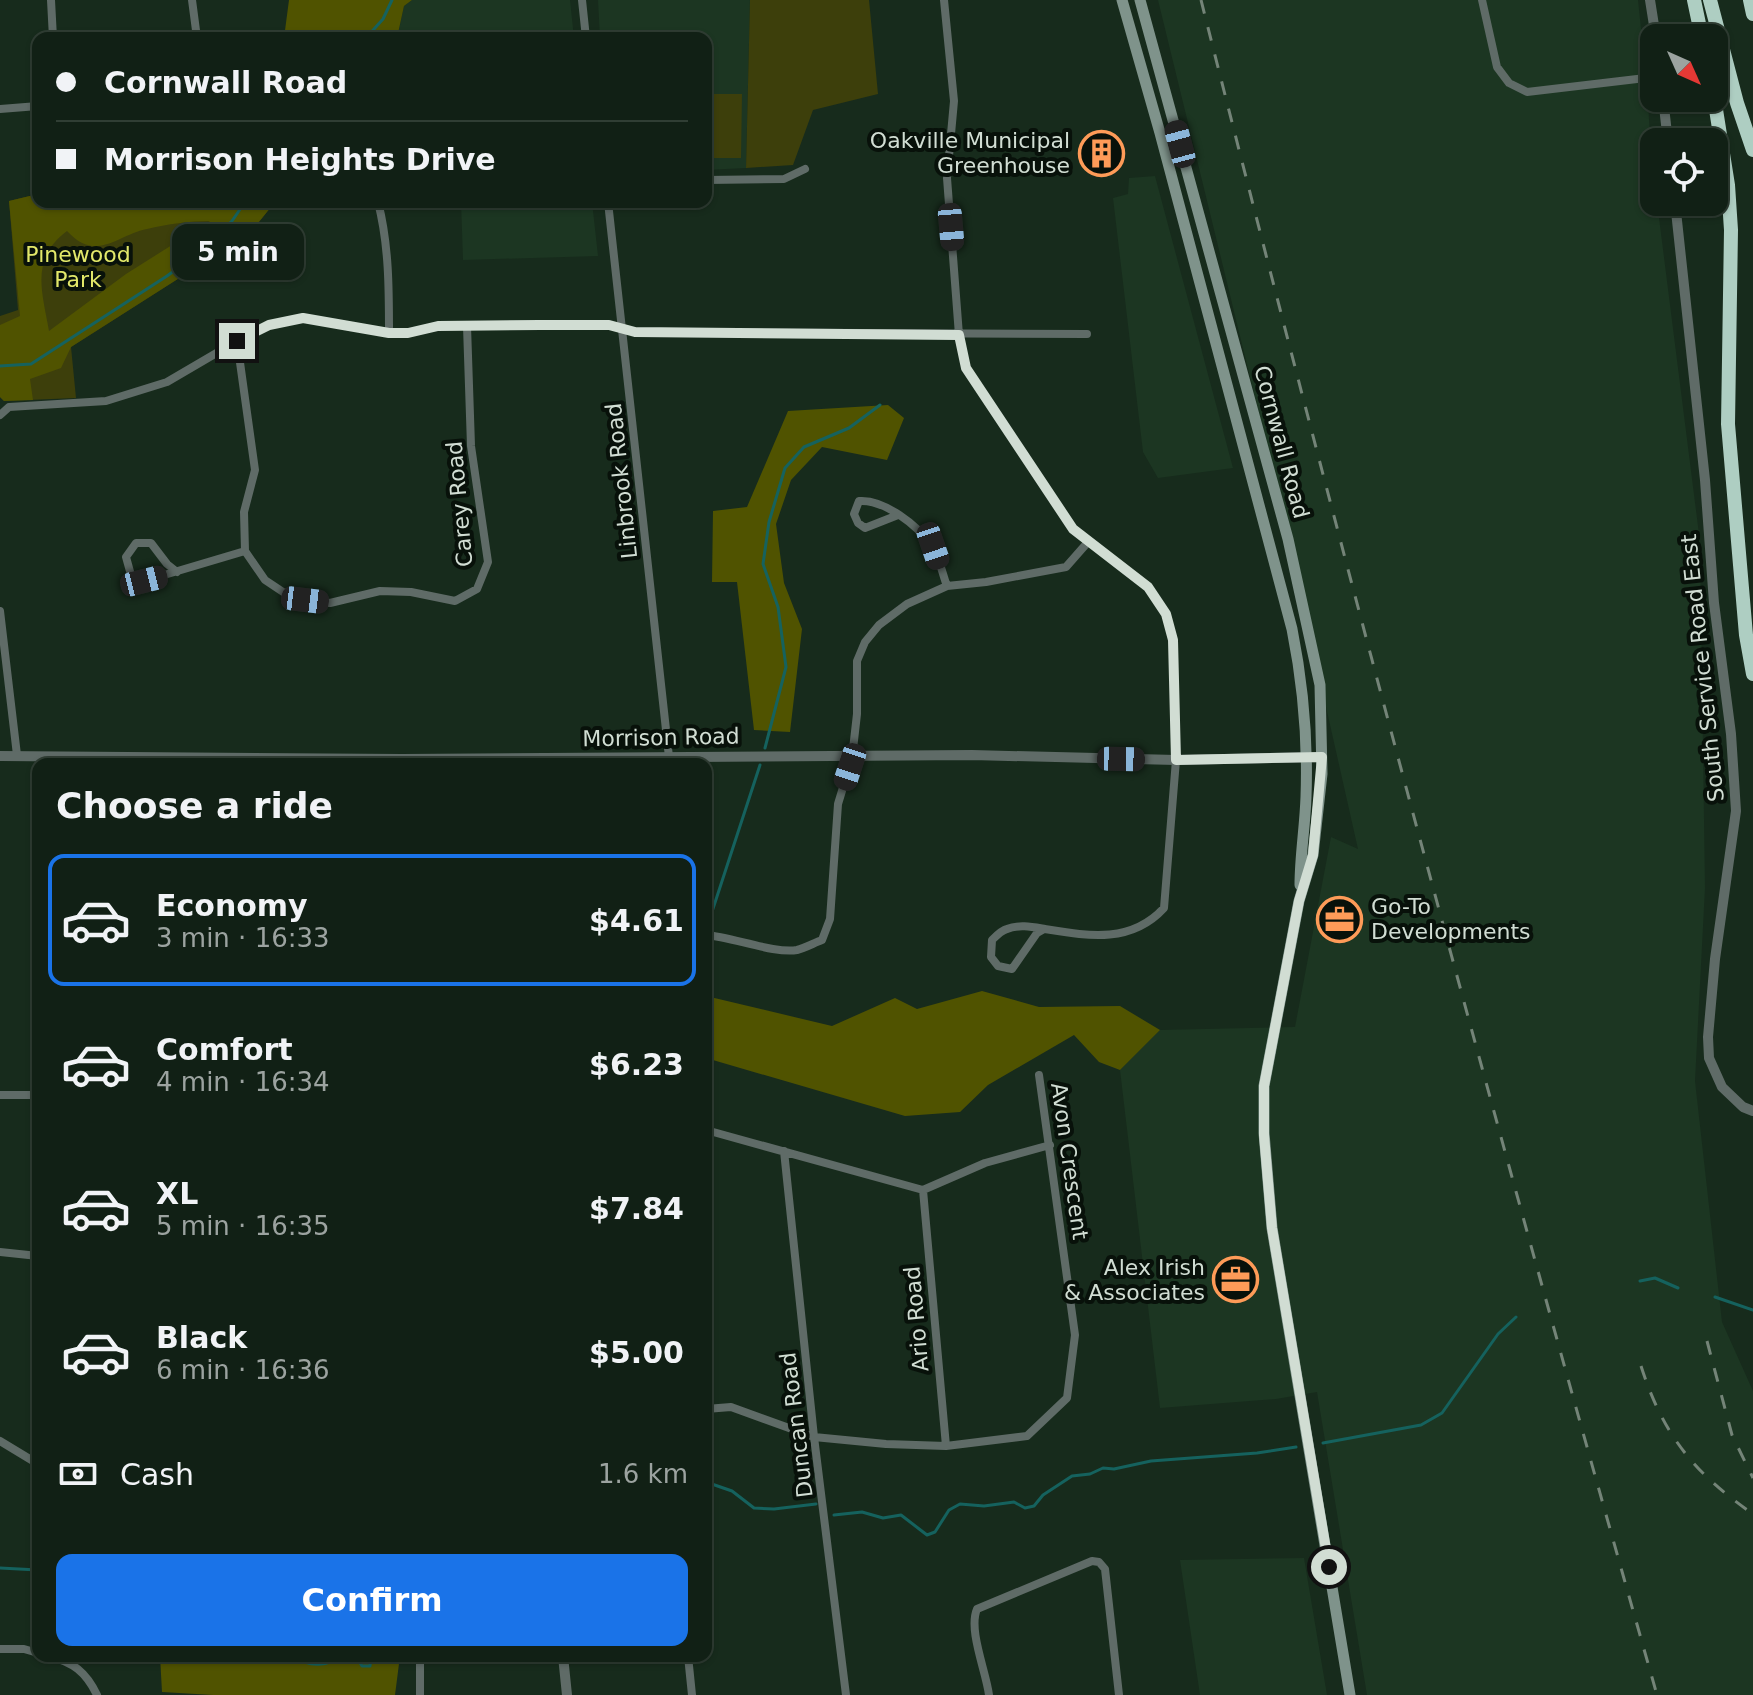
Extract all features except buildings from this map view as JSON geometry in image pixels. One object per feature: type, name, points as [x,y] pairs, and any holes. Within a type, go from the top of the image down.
[{"type":"highway","points":[[1694,0],[1699,24]]},
{"type":"highway","points":[[1710,0],[1737,103],[1753,150]]},
{"type":"highway","points":[[1752,2],[1753,14]]},
{"type":"highway","points":[[1717,112],[1727,172],[1730,215],[1728,424],[1746,635],[1753,674]]},
{"type":"main road","name":"Cornwall Road","points":[[1122,0],[1277,566],[1300,669],[1306,758],[1299,901]]},
{"type":"main road","name":"Cornwall Road","points":[[1140,0],[1291,554],[1320,685],[1322,757],[1313,855],[1299,901],[1264,1086],[1264,1135],[1272,1228],[1350,1695]]},
{"type":"street","points":[[51,0],[53,32]]},
{"type":"street","points":[[192,0],[196,32]]},
{"type":"street","points":[[582,0],[585,32]]},
{"type":"street","points":[[944,0],[954,101],[947,178],[959,335],[966,368],[1073,529],[1148,587],[1166,614],[1173,640],[1176,760],[1164,908],[1151,922],[1123,934],[1077,936],[1044,929],[1028,926],[1006,929],[992,940],[991,957],[998,966],[1012,969],[1037,933],[1044,929]]},
{"type":"street","points":[[1482,0],[1497,67],[1509,83],[1527,92],[1640,79]]},
{"type":"street","points":[[1650,0],[1654,24]]},
{"type":"street","points":[[0,109],[32,106]]},
{"type":"street","points":[[712,180],[784,179],[805,169]]},
{"type":"street","points":[[379,208],[388,265],[389,333]]},
{"type":"street","name":"Linbrook Road","points":[[609,208],[669,757]]},
{"type":"street","name":"South Service Road East","points":[[1677,216],[1705,480],[1714,603],[1731,734],[1736,811],[1715,959],[1709,1058],[1722,1087],[1743,1107],[1753,1111]]},
{"type":"street","points":[[0,415],[9,407],[106,401],[167,382],[269,325],[303,318],[389,333],[408,333],[438,326],[609,325],[635,332],[1087,334]]},
{"type":"street","name":"Carey Road","points":[[245,551],[265,580],[283,592],[305,600],[330,603],[380,591],[411,592],[455,601],[477,589],[488,562],[471,446],[467,326]]},
{"type":"street","points":[[177,572],[151,543],[136,543],[126,557],[131,575],[139,580],[177,572],[245,551],[244,512],[255,470],[237,341]]},
{"type":"street","points":[[898,515],[865,528],[858,523],[854,514],[859,501],[869,500],[898,515],[933,546],[947,586]]},
{"type":"street","points":[[712,935],[796,950],[822,940],[830,919],[838,804],[852,758],[857,714],[857,661],[865,642],[879,625],[907,604],[947,586],[1066,567],[1088,542]]},
{"type":"street","points":[[0,611],[17,755]]},
{"type":"street","name":"Morrison Road","points":[[653,758],[972,755],[1176,760],[1322,757]]},
{"type":"street","name":"Morrison Road","points":[[0,756],[59,758]]},
{"type":"street","name":"Avon Crescent","points":[[712,1409],[731,1407],[814,1437],[946,1446],[1027,1436],[1067,1398],[1075,1335],[1039,1075]]},
{"type":"street","points":[[0,1095],[32,1095]]},
{"type":"street","points":[[712,1132],[923,1190],[985,1163],[1050,1145]]},
{"type":"street","name":"Duncan Road","points":[[784,1151],[814,1437],[846,1695]]},
{"type":"street","name":"Ario Road","points":[[923,1190],[946,1446]]},
{"type":"street","points":[[0,1252],[32,1255]]},
{"type":"street","points":[[0,1441],[32,1460]]},
{"type":"street","points":[[989,1695],[987,1675],[974,1630],[977,1609],[1076,1566],[1096,1561],[1105,1569],[1119,1695]]},
{"type":"street","points":[[0,1649],[32,1651]]},
{"type":"street","points":[[70,1662],[89,1678],[97,1695]]},
{"type":"street","points":[[420,1662],[420,1695]]},
{"type":"street","points":[[564,1662],[567,1695]]},
{"type":"street","points":[[689,1662],[692,1695]]},
{"type":"shaded area","points":[[289,0],[412,0],[404,6],[398,32],[285,32]]},
{"type":"shaded area","points":[[412,0],[570,0],[573,32],[398,32],[404,6]]},
{"type":"shaded area","points":[[598,0],[750,0],[746,168],[712,170],[712,32],[600,32]]},
{"type":"shaded area","points":[[1158,0],[1638,0],[1640,112],[1649,112],[1650,128],[1640,128],[1640,216],[1659,216],[1700,542],[1705,888],[1695,1081],[1722,1322],[1753,1391],[1753,1695],[1367,1695],[1317,1392],[1276,1399],[1160,1408],[1120,1070],[1160,1030],[1295,1027],[1331,837],[1358,849],[1272,467]]},
{"type":"shaded area","points":[[1155,176],[1233,468],[1158,478],[1143,452],[1113,198],[1128,194],[1129,178]]},
{"type":"shaded area","name":"Pinewood Park","points":[[32,195],[32,208],[270,208],[250,233],[71,347],[61,368],[30,379],[33,400],[4,401],[0,397],[0,325],[20,316],[9,201]],"holes":[[[210,221],[126,274],[49,331],[42,289],[43,264],[55,242],[67,231],[78,240],[97,246],[155,227]]]},
{"type":"shaded area","points":[[461,208],[593,208],[598,256],[463,260]]},
{"type":"shaded area","points":[[888,405],[904,418],[887,460],[822,447],[791,480],[776,524],[784,583],[802,629],[790,732],[754,730],[737,582],[712,582],[713,511],[747,507],[788,411]]},
{"type":"shaded area","points":[[982,991],[1039,1007],[1120,1006],[1160,1030],[1120,1070],[1099,1062],[1074,1035],[988,1085],[960,1112],[905,1116],[712,1060],[712,997],[832,1026],[895,998],[917,1009]]},
{"type":"shaded area","points":[[1304,1558],[1327,1695],[1200,1695],[1180,1560]]},
{"type":"shaded area","points":[[160,1662],[399,1662],[395,1695],[162,1692]]},
{"type":"green space","points":[[750,0],[869,0],[878,94],[813,110],[793,165],[746,168]]},
{"type":"green space","points":[[712,94],[742,94],[741,158],[712,158]]},
{"type":"green space","name":"Pinewood Park","points":[[32,195],[32,208],[270,208],[250,233],[71,347],[76,398],[4,401],[0,397],[0,316],[18,310],[9,201]]},
{"type":"waterway","points":[[371,32],[383,19],[392,0]]},
{"type":"waterway","points":[[0,366],[31,364],[167,276],[204,249],[241,208]]},
{"type":"waterway","points":[[765,748],[786,667],[778,607],[763,564],[769,522],[785,468],[804,447],[849,428],[880,405]]},
{"type":"waterway","points":[[712,912],[760,765]]},
{"type":"waterway","points":[[1640,1281],[1655,1278],[1678,1288]]},
{"type":"waterway","points":[[1715,1297],[1753,1310]]},
{"type":"waterway","points":[[1323,1443],[1421,1425],[1442,1413],[1498,1334],[1516,1317]]},
{"type":"waterway","points":[[834,1515],[862,1512],[883,1518],[901,1515],[927,1535],[935,1532],[949,1510],[960,1504],[984,1506],[1014,1502],[1025,1508],[1034,1506],[1043,1495],[1072,1476],[1090,1474],[1103,1468],[1296,1447]]},
{"type":"waterway","points":[[712,1484],[732,1491],[754,1508],[816,1504]]},
{"type":"waterway","points":[[0,1568],[32,1570]]},
{"type":"waterway","points":[[306,1662],[331,1662]]},
{"type":"waterway","points":[[360,1662],[362,1666],[370,1666],[370,1662]]},
{"type":"railway","points":[[1201,0],[1423,849],[1657,1695]]},
{"type":"railway","points":[[1707,1341],[1732,1435],[1753,1478]]},
{"type":"railway","points":[[1641,1366],[1659,1412],[1683,1450],[1714,1483],[1753,1514]]},
{"type":"place","name":"Oakville Municipal Greenhouse","points":[[1101,153]]},
{"type":"place","name":"Go-To Developments","points":[[1340,919]]},
{"type":"place","name":"Alex Irish & Associates","points":[[1236,1280]]},
{"type":"route","points":[[237,341],[269,325],[303,318],[389,333],[408,333],[438,326],[609,325],[635,332],[959,335],[966,368],[1073,529],[1148,587],[1166,614],[1173,640],[1176,760],[1322,757],[1313,855],[1299,901],[1264,1086],[1264,1135],[1272,1228],[1329,1567]]}]
